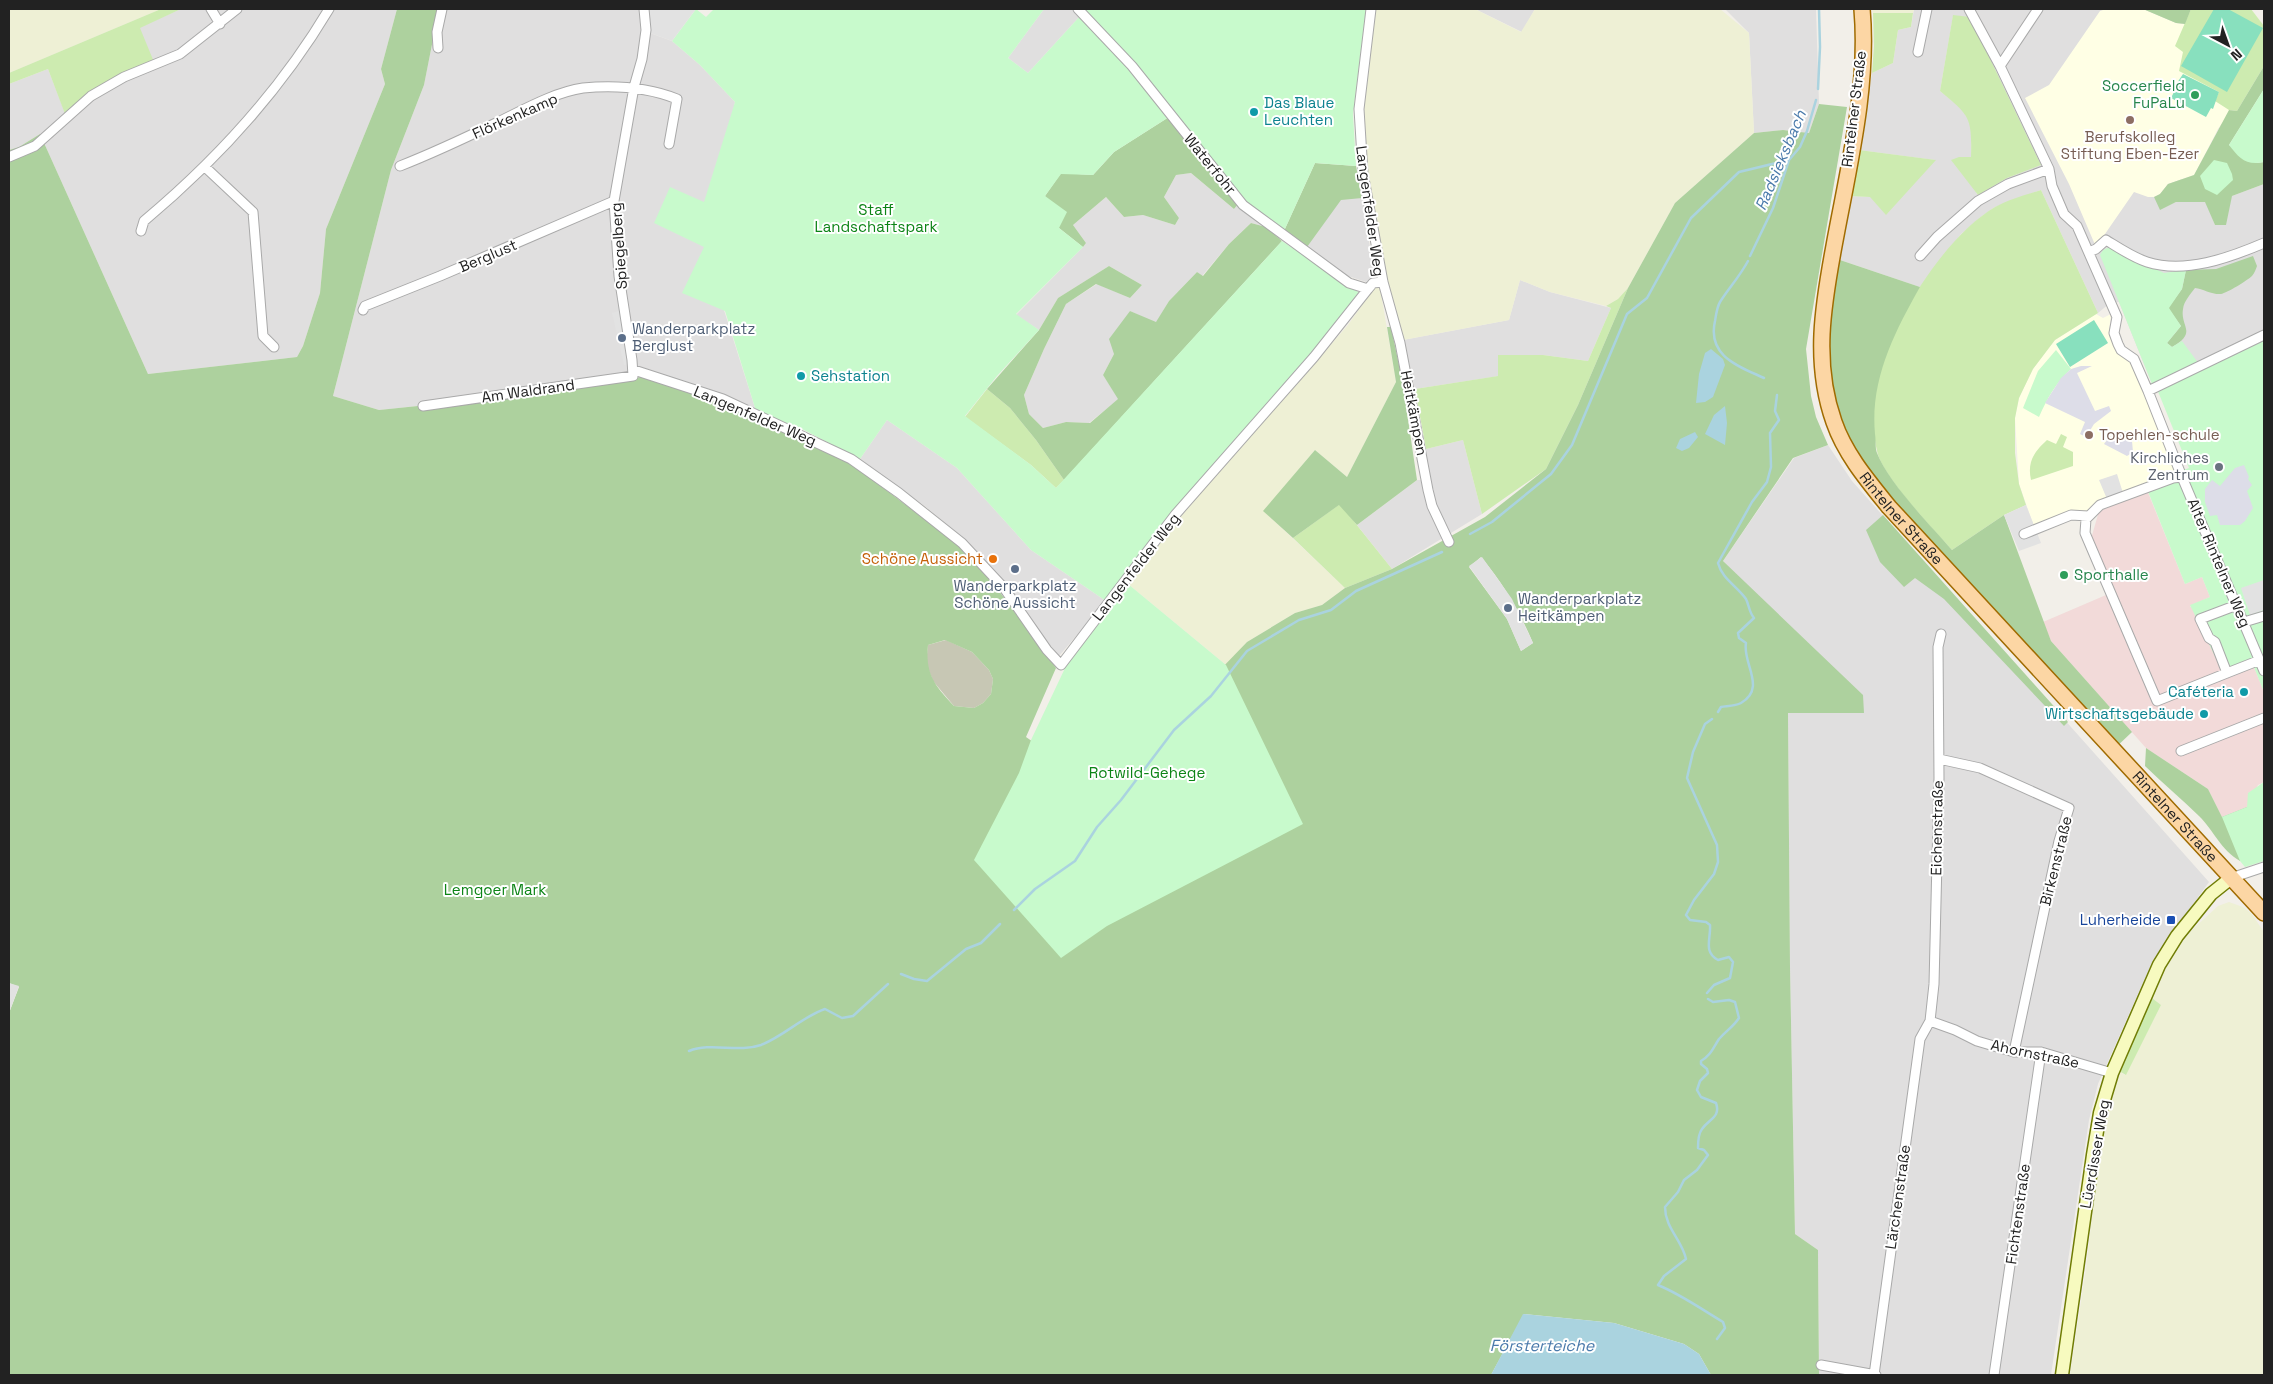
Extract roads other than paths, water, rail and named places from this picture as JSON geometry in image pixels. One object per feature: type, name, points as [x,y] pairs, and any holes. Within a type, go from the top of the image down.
[{"type":"main road","name":"Rintelner Straße","points":[[1862,9],[1863,61],[1855,122],[1821,326],[1821,363],[1834,422],[1857,466],[1889,507],[2264,913]]},
{"type":"main road","name":"Lüerdisser Weg","points":[[2062,1375],[2093,1155],[2100,1113],[2112,1074],[2159,965],[2177,936],[2211,894],[2231,878]]},
{"type":"street","points":[[210,9],[220,24]]},
{"type":"street","points":[[9,157],[35,146],[91,96],[124,77],[180,54],[237,9]]},
{"type":"street","points":[[141,232],[144,221],[205,167],[259,109],[329,9]]},
{"type":"street","points":[[438,48],[437,32],[442,9]]},
{"type":"street","name":"Spiegelberg","points":[[633,373],[619,276],[614,201],[634,87],[642,59],[646,30],[644,9]]},
{"type":"street","name":"Waterfohr","points":[[1078,9],[1149,86],[1243,205],[1349,283],[1368,289]]},
{"type":"street","name":"Langenfelder Weg","points":[[633,373],[722,399],[851,459],[899,493],[962,544],[1004,588],[1047,650],[1061,665],[1170,522],[1314,356],[1373,283],[1383,282],[1363,173],[1358,109],[1371,9]]},
{"type":"street","points":[[1918,52],[1927,9]]},
{"type":"street","points":[[1969,9],[2000,66],[2038,9]]},
{"type":"street","name":"Alter Rintelner Weg","points":[[2000,66],[2049,169],[2052,186],[2064,214],[2077,226],[2089,252],[2117,317],[2114,332],[2118,344],[2121,350],[2134,359],[2182,477],[2263,665]]},
{"type":"street","points":[[634,87],[660,92],[677,99],[669,144]]},
{"type":"street","name":"Flörkenkamp","points":[[400,166],[440,150],[540,102],[581,88],[634,87]]},
{"type":"street","points":[[205,167],[253,212],[263,336],[274,348]]},
{"type":"street","points":[[1920,256],[1937,237],[1978,201],[2008,184],[2049,169]]},
{"type":"street","name":"Berglust","points":[[363,310],[365,306],[614,201]]},
{"type":"street","points":[[2089,252],[2096,249],[2106,240],[2125,252],[2148,262],[2166,266],[2186,266],[2218,260],[2264,243]]},
{"type":"street","name":"Heitkämpen","points":[[1383,282],[1400,343],[1432,506],[1449,542]]},
{"type":"street","points":[[2148,391],[2264,335]]},
{"type":"street","name":"Am Waldrand","points":[[423,406],[633,373]]},
{"type":"street","points":[[2182,477],[2173,478],[2100,505],[2088,516],[2085,532],[2157,701],[2227,673],[2263,665]]},
{"type":"street","points":[[2024,534],[2071,515],[2088,516]]},
{"type":"street","points":[[2227,673],[2215,642],[2209,638],[2200,619],[2237,605]]},
{"type":"street","points":[[2244,622],[2264,616]]},
{"type":"street","name":"Eichenstraße","points":[[1930,1021],[1934,984],[1938,647],[1941,634]]},
{"type":"street","points":[[2181,751],[2264,718]]},
{"type":"street","name":"Birkenstraße","points":[[1938,758],[1980,768],[2069,808],[2058,841],[2014,1052]]},
{"type":"street","points":[[2231,878],[2264,867]]},
{"type":"street","name":"Ahornstraße","points":[[1930,1021],[1955,1030],[1977,1041],[2014,1052],[2041,1052],[2112,1074]]},
{"type":"street","name":"Lärchenstraße","points":[[1875,1375],[1920,1038],[1930,1021]]},
{"type":"street","name":"Fichtenstraße","points":[[1994,1375],[2041,1052]]},
{"type":"street","points":[[1821,1365],[1875,1375]]},
{"type":"water","points":[[1711,349],[1723,359],[1725,365],[1713,397],[1705,402],[1696,403],[1699,374],[1705,353]]},
{"type":"water","points":[[1725,406],[1727,423],[1725,445],[1705,434],[1714,415]]},
{"type":"water","points":[[1695,432],[1698,437],[1689,448],[1682,451],[1676,448],[1680,439]]},
{"type":"water","name":"Försterteiche","points":[[1523,1314],[1614,1323],[1684,1344],[1699,1354],[1711,1375],[1491,1375]]},
{"type":"waterway","name":"Radsieksbach","points":[[1818,89],[1819,9]]},
{"type":"waterway","name":"Radsieksbach","points":[[1750,256],[1773,208],[1789,160],[1800,147],[1807,131],[1816,100]]},
{"type":"waterway","points":[[1470,534],[1492,522],[1551,474],[1572,445],[1627,314],[1647,298],[1691,218],[1739,172],[1789,160]]},
{"type":"waterway","name":"Radsieksbach","points":[[1748,261],[1719,304],[1714,333],[1720,351],[1727,358],[1744,369],[1764,378]]},
{"type":"waterway","name":"Radsieksbach","points":[[1718,712],[1721,707],[1741,703],[1749,697],[1752,690],[1752,675],[1747,659],[1746,643],[1739,638],[1738,633],[1754,618],[1746,599],[1726,578],[1718,563],[1752,502],[1767,482],[1771,467],[1770,433],[1779,420],[1775,411],[1777,395]]},
{"type":"waterway","points":[[1014,910],[1035,889],[1075,861],[1097,827],[1121,800],[1174,730],[1211,696],[1247,651],[1299,620],[1331,610],[1356,591],[1442,552]]},
{"type":"waterway","name":"Radsieksbach","points":[[1707,993],[1714,985],[1730,978],[1733,962],[1729,957],[1718,960],[1713,957],[1709,949],[1710,925],[1706,922],[1690,920],[1686,915],[1694,900],[1714,874],[1718,862],[1717,845],[1687,778],[1693,752],[1705,724],[1712,719]]},
{"type":"waterway","points":[[901,974],[927,981],[966,949],[981,943],[1000,924]]},
{"type":"waterway","points":[[689,1051],[706,1047],[743,1048],[761,1045],[825,1009],[842,1018],[853,1016],[888,984]]},
{"type":"waterway","name":"Radsieksbach","points":[[1708,999],[1713,1002],[1729,1000],[1735,1002],[1739,1018],[1719,1039],[1710,1054],[1701,1061],[1701,1064],[1707,1069],[1708,1073],[1700,1081],[1697,1090],[1701,1097],[1716,1103],[1717,1112],[1714,1118],[1702,1129],[1699,1136],[1698,1148],[1704,1150],[1708,1155],[1697,1170],[1684,1180],[1678,1192],[1665,1207],[1668,1221],[1686,1259],[1664,1276],[1658,1285],[1723,1322],[1725,1328],[1717,1339]]},
{"type":"place","name":"Soccerfield FuPaLu","points":[[2195,95]]},
{"type":"place","name":"Das Blaue Leuchten","points":[[1254,112]]},
{"type":"place","name":"Berufskolleg Stiftung Eben-Ezer","points":[[2130,120]]},
{"type":"place","name":"Wanderparkplatz Berglust","points":[[622,338]]},
{"type":"place","name":"Sehstation","points":[[801,376]]},
{"type":"place","name":"Topehlen-schule","points":[[2089,435]]},
{"type":"place","name":"Kirchliches Zentrum","points":[[2219,467]]},
{"type":"place","name":"Schöne Aussicht","points":[[993,559]]},
{"type":"place","name":"Wanderparkplatz Schöne Aussicht","points":[[1015,569]]},
{"type":"place","name":"Sporthalle","points":[[2064,575]]},
{"type":"place","name":"Wanderparkplatz Heitkämpen","points":[[1508,608]]},
{"type":"place","name":"Caféteria","points":[[2244,692]]},
{"type":"place","name":"Wirtschaftsgebäude","points":[[2204,714]]},
{"type":"place","name":"Luherheide","points":[[2171,920]]},
{"type":"park label","name":"Staff Landschaftspark","points":[[876,218]]},
{"type":"park label","name":"Rotwild-Gehege","points":[[1147,773]]},
{"type":"park label","name":"Lemgoer Mark","points":[[495,890]]}]
